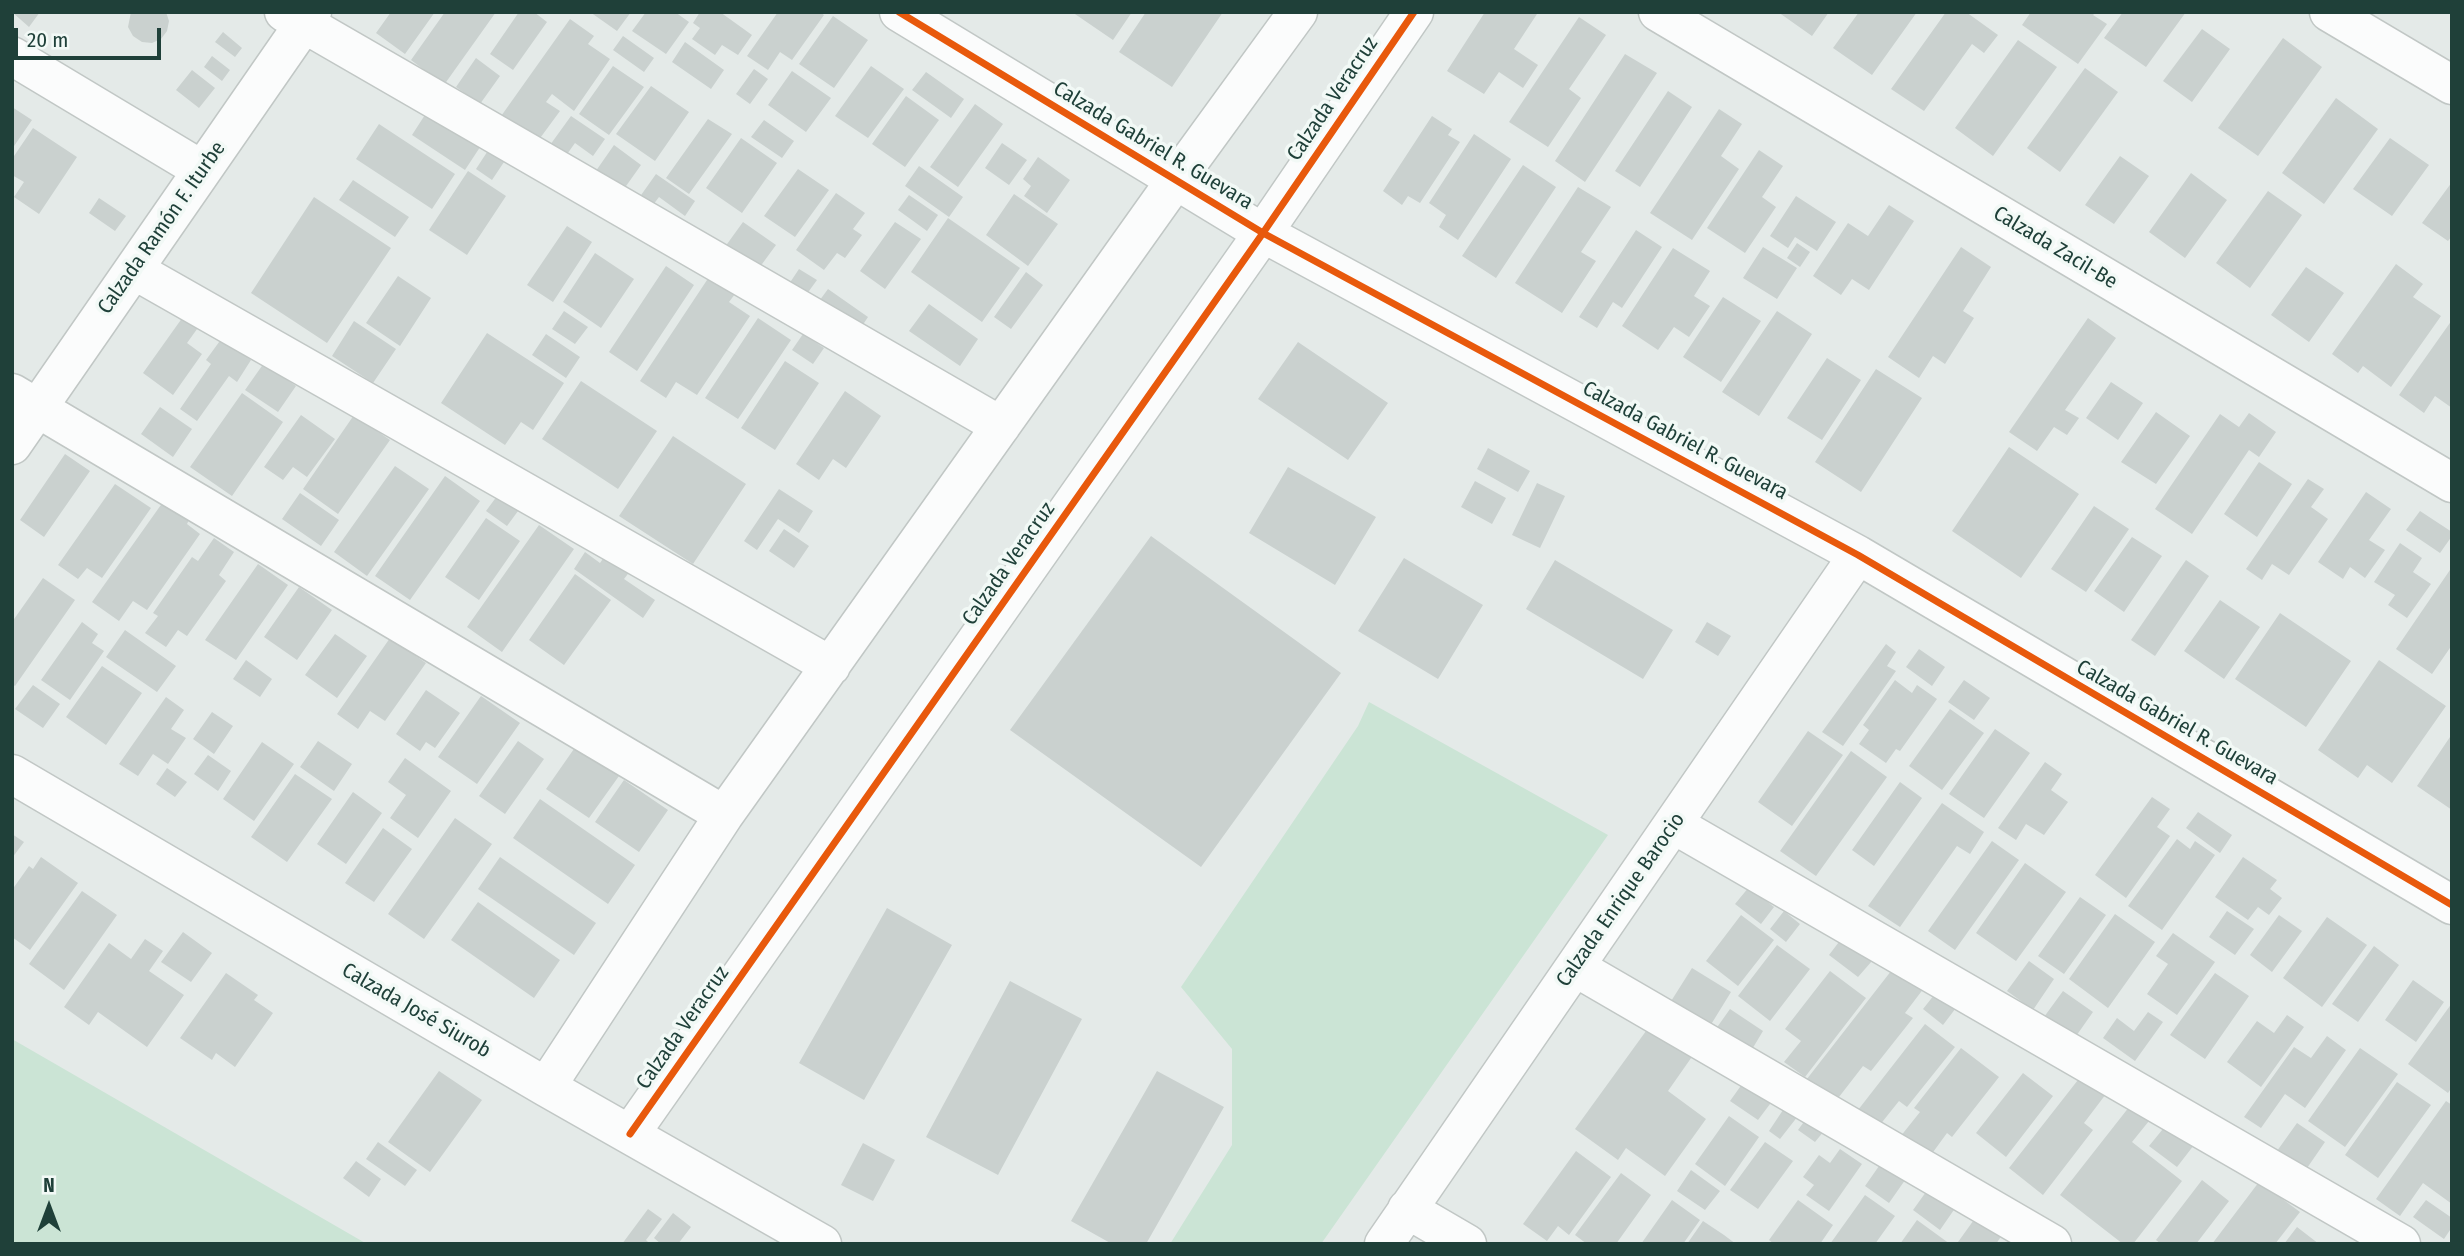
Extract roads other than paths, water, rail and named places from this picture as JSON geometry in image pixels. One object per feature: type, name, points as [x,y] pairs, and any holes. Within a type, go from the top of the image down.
[{"type":"street","name":"Calzada Gabriel R. Guevara","points":[[899,12],[1264,233],[1858,555],[2452,905]]},
{"type":"street","points":[[546,1087],[724,815],[1298,12]]},
{"type":"street","name":"Calzada Veracruz","points":[[630,1134],[1264,233],[1414,12]]},
{"type":"street","name":"Calzada Zacil-Be","points":[[1658,12],[2452,483]]},
{"type":"street","points":[[2329,12],[2452,85]]},
{"type":"street","points":[[300,16],[1001,426]]},
{"type":"street","name":"Calzada Ramón F. Iturbe","points":[[12,445],[25,400],[134,270],[202,170],[300,16]]},
{"type":"street","points":[[12,56],[202,170]]},
{"type":"street","points":[[134,270],[831,666]]},
{"type":"street","points":[[25,400],[724,815]]},
{"type":"street","name":"Calzada Enrique Barocio","points":[[1384,1244],[1858,555]]},
{"type":"street","name":"Calzada José Siurob","points":[[12,774],[546,1087],[822,1244]]},
{"type":"street","points":[[1673,824],[2401,1244]]},
{"type":"street","points":[[1575,967],[2052,1244]]},
{"type":"street","points":[[1408,1209],[1467,1244]]}]
